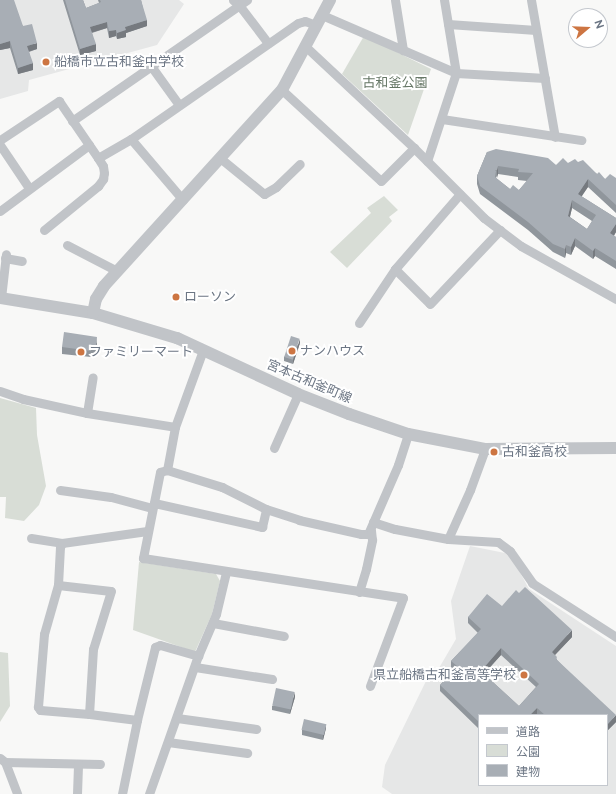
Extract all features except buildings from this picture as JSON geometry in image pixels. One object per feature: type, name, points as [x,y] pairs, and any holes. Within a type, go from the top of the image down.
[{"type":"street","points":[[93,313],[100,292],[117,271],[282,90],[330,0]]},
{"type":"street","points":[[395,0],[403,50]]},
{"type":"street","points":[[427,161],[456,73],[444,0]]},
{"type":"street","points":[[531,0],[555,137]]},
{"type":"street","points":[[72,121],[240,2],[268,43]]},
{"type":"street","points":[[322,15],[456,73],[545,78]]},
{"type":"street","points":[[98,158],[131,139],[298,23],[305,21],[316,25]]},
{"type":"street","points":[[448,24],[536,30]]},
{"type":"street","points":[[306,46],[414,148],[484,218],[521,246],[616,299]]},
{"type":"street","points":[[151,66],[179,105]]},
{"type":"street","points":[[282,90],[381,181],[414,148]]},
{"type":"street","points":[[0,140],[59,102],[103,166],[103,179],[98,186],[44,230]]},
{"type":"street","points":[[442,119],[581,140]]},
{"type":"street","points":[[131,139],[183,200]]},
{"type":"street","points":[[0,145],[29,188]]},
{"type":"street","points":[[0,211],[88,145]]},
{"type":"street","points":[[220,158],[264,194],[276,187],[300,164]]},
{"type":"street","points":[[359,323],[395,269],[460,194]]},
{"type":"street","points":[[395,269],[430,304],[500,230]]},
{"type":"street","points":[[67,245],[117,271]]},
{"type":"street","points":[[0,298],[6,256],[22,261]]},
{"type":"street","name":"宮本古和釜町線","points":[[0,298],[93,313],[177,338],[298,394],[349,414],[408,434],[485,449],[616,448]]},
{"type":"street","points":[[167,470],[175,427],[204,350]]},
{"type":"street","points":[[87,413],[93,377]]},
{"type":"street","points":[[0,391],[23,399],[87,413],[175,427]]},
{"type":"street","points":[[274,448],[298,394]]},
{"type":"street","points":[[370,686],[403,598],[226,572],[143,558],[147,531],[160,472],[167,470],[222,487],[266,509],[299,520],[361,534],[368,534],[398,465],[408,434]]},
{"type":"street","points":[[448,539],[470,490],[485,449]]},
{"type":"street","points":[[60,490],[111,497],[262,527],[266,509]]},
{"type":"street","points":[[372,526],[448,539],[498,542],[505,546],[532,583],[616,637]]},
{"type":"street","points":[[359,592],[366,569],[372,540],[372,526]]},
{"type":"street","points":[[31,538],[62,543],[147,531]]},
{"type":"street","points":[[62,543],[60,547],[58,585],[44,634],[38,707],[40,710],[137,720]]},
{"type":"street","points":[[149,794],[198,656],[213,623],[226,572]]},
{"type":"street","points":[[58,585],[111,591],[93,649],[89,714]]},
{"type":"street","points":[[213,623],[284,636]]},
{"type":"street","points":[[122,794],[137,720],[155,647],[160,646],[198,656]]},
{"type":"street","points":[[195,667],[272,679]]},
{"type":"street","points":[[177,718],[256,729]]},
{"type":"street","points":[[168,742],[247,753]]},
{"type":"street","points":[[17,794],[3,760],[100,764]]},
{"type":"street","points":[[77,794],[78,764]]},
{"type":"shaded area","name":"船橋市立古和釜中学校","points":[[0,0],[179,0],[184,4],[157,45],[29,80],[28,91],[0,99]]},
{"type":"shaded area","name":"県立船橋古和釜高等学校","points":[[470,546],[510,554],[529,589],[616,646],[616,794],[392,794],[382,787],[385,765],[426,681],[439,668],[456,639],[451,601]]},
{"type":"green space","name":"古和釜公園","points":[[364,36],[431,69],[408,135],[342,74]]},
{"type":"green space","points":[[384,196],[398,210],[389,217],[392,221],[347,268],[330,252],[371,213],[367,208]]},
{"type":"green space","points":[[0,398],[36,408],[37,435],[46,486],[39,505],[24,521],[5,518],[6,497],[0,497]]},
{"type":"green space","points":[[139,562],[216,574],[220,581],[212,614],[195,652],[133,630]]},
{"type":"green space","points":[[0,652],[8,653],[10,706],[0,722]]},
{"type":"place","name":"船橋市立古和釜中学校","points":[[46,62]]},
{"type":"place","name":"ローソン","points":[[176,297]]},
{"type":"place","name":"ナンハウス","points":[[292,351]]},
{"type":"place","name":"ファミリーマート","points":[[81,352]]},
{"type":"place","name":"古和釜高校","points":[[494,452]]},
{"type":"place","name":"県立船橋古和釜高等学校","points":[[524,675]]}]
